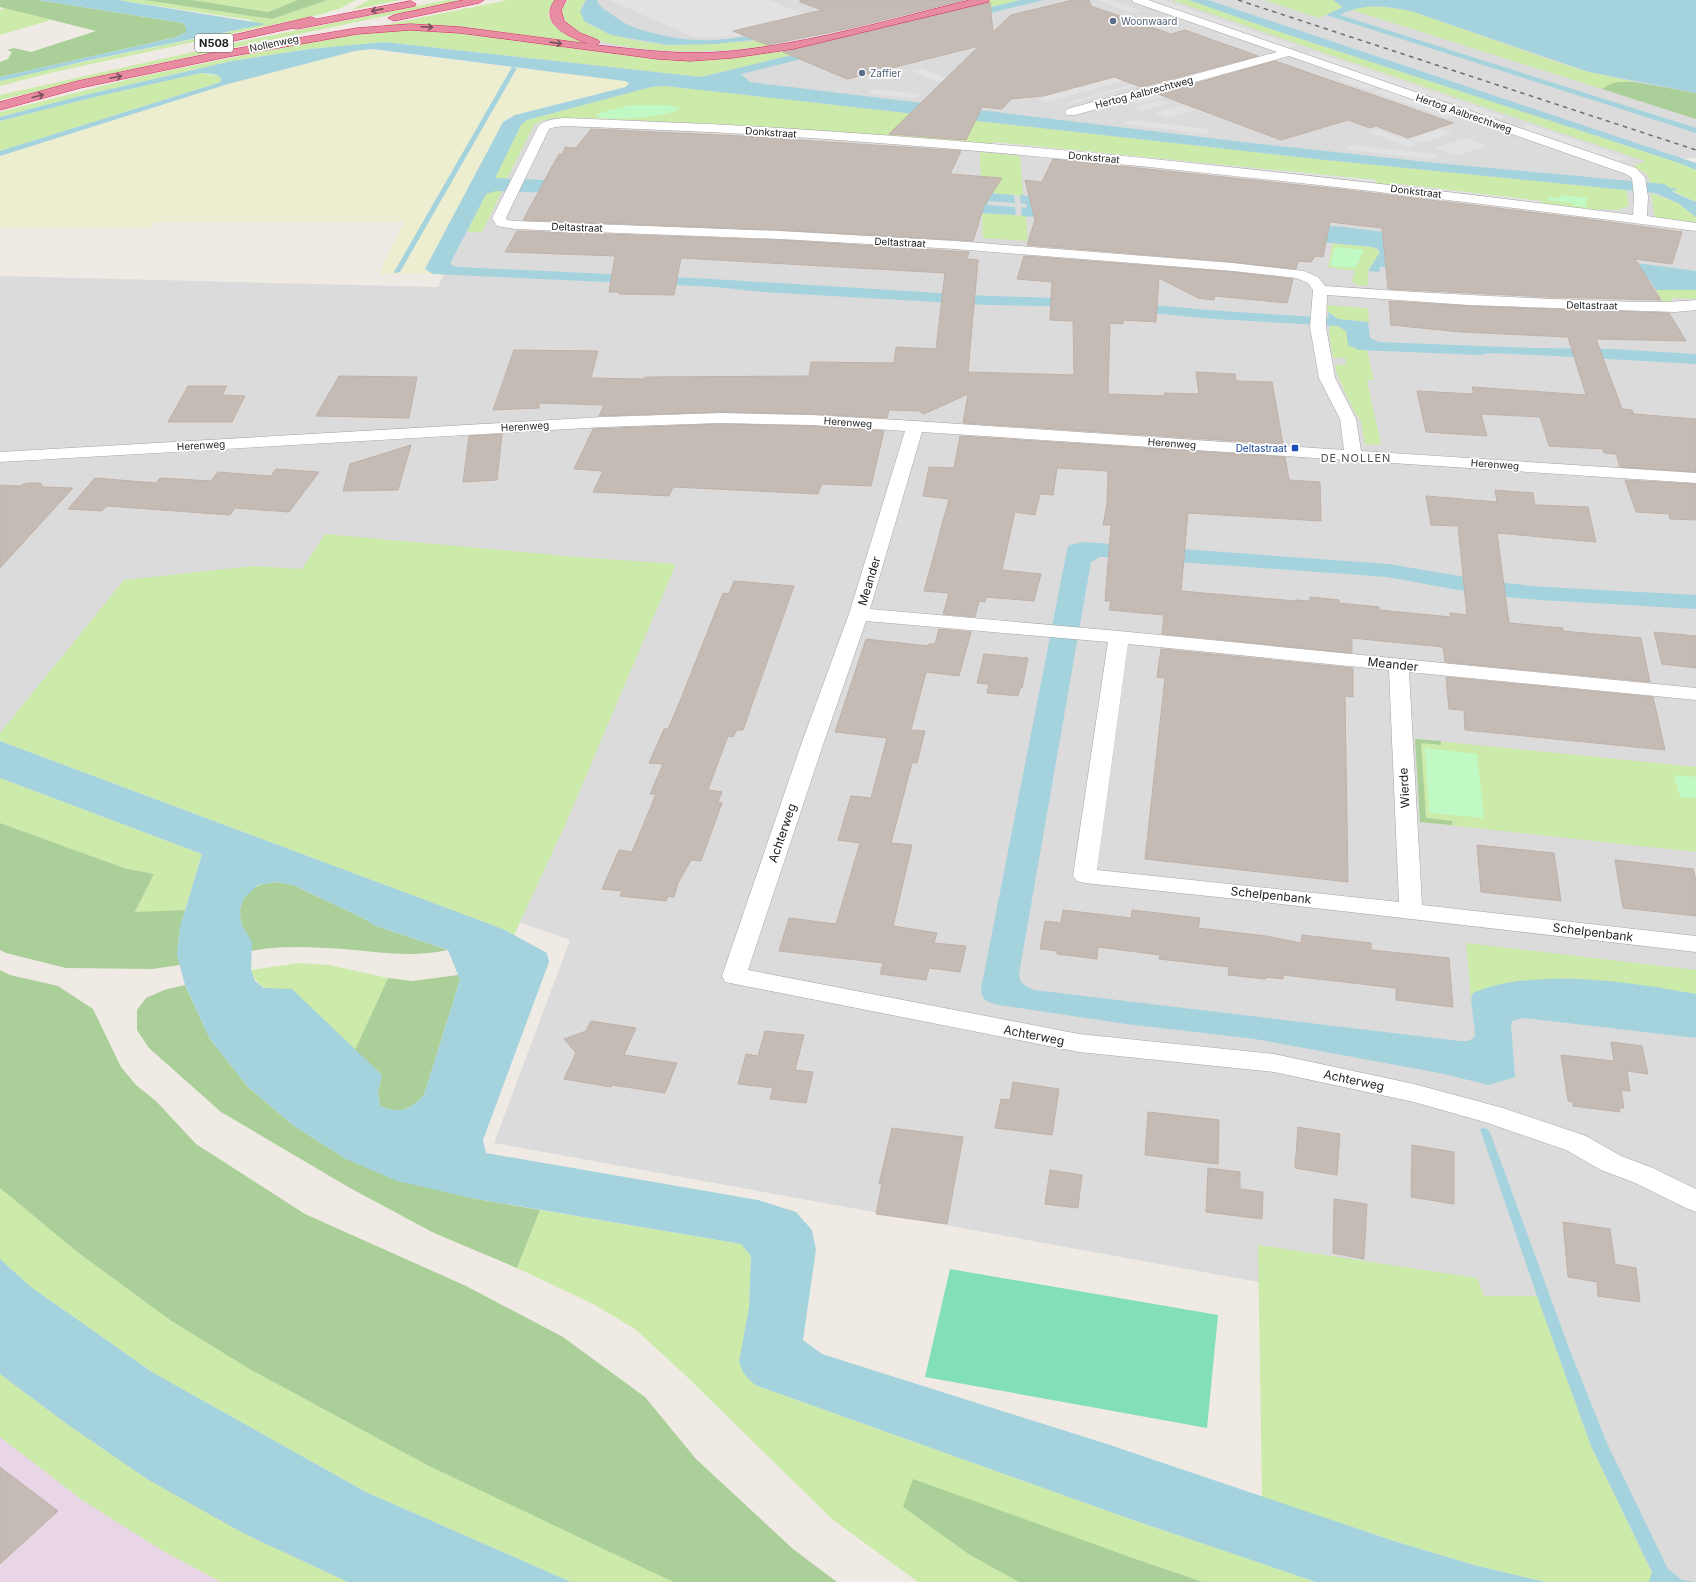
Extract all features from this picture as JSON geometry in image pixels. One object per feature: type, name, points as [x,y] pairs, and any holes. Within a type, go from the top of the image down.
[{"type":"highway","name":"Nollenweg","points":[[356,3],[320,18],[221,41],[429,0]]},
{"type":"highway","name":"Nollenweg","points":[[0,106],[78,85],[479,0]]},
{"type":"highway","points":[[561,0],[555,11],[556,18],[566,29],[580,37],[600,44],[636,50],[697,54],[741,51],[784,45],[970,0]]},
{"type":"highway","points":[[222,54],[357,31],[410,27],[460,30],[658,56],[690,57],[732,55],[793,46],[984,0]]},
{"type":"street","name":"Hertog Aalbrechtweg","points":[[1137,0],[1635,172],[1638,177],[1641,197],[1640,219]]},
{"type":"street","name":"Hertog Aalbrechtweg","points":[[1070,112],[1288,53]]},
{"type":"street","name":"Donkstraat","points":[[509,197],[544,127],[553,123],[565,122],[763,131],[1137,161],[1384,187],[1696,226]]},
{"type":"street","name":"Deltastraat","points":[[509,197],[499,218],[502,223],[507,224],[780,235],[1025,250],[1289,272],[1307,277],[1317,284],[1320,290],[1468,300],[1560,304],[1675,307],[1696,305]]},
{"type":"street","points":[[1320,290],[1318,327],[1327,378],[1348,420],[1353,455]]},
{"type":"street","name":"Herenweg","points":[[0,457],[602,422],[754,418],[915,426],[1696,478]]},
{"type":"street","name":"Meander","points":[[915,426],[859,614],[1119,637],[1696,694]]},
{"type":"street","name":"Achterweg","points":[[859,614],[810,749],[734,976],[1079,1043],[1274,1064],[1414,1093],[1494,1115],[1576,1143],[1611,1163],[1643,1175],[1696,1202]]},
{"type":"street","name":"Schelpenbank","points":[[1119,637],[1085,876],[1411,911],[1696,944]]},
{"type":"street","name":"Wierde","points":[[1399,665],[1411,911]]},
{"type":"shaded area","points":[[571,0],[1696,0],[1696,158],[1643,161],[1696,212],[1696,1582],[1623,1582],[1500,1326],[494,1143],[570,940],[0,740],[0,276],[438,287],[565,8]]},
{"type":"shaded area","points":[[609,0],[769,0],[815,18],[739,36],[696,38]]},
{"type":"shaded area","points":[[1097,0],[1110,0],[1142,11],[1133,13]]},
{"type":"shaded area","points":[[1147,0],[1163,0],[1297,46],[1288,48]]},
{"type":"shaded area","points":[[1315,52],[1507,117],[1498,120],[1306,54]]},
{"type":"shaded area","points":[[921,68],[978,91],[969,94],[911,71]]},
{"type":"shaded area","points":[[1143,70],[1152,73],[1046,102],[1037,99]]},
{"type":"shaded area","points":[[1346,77],[1377,87],[1368,90],[1337,79]]},
{"type":"shaded area","points":[[1154,78],[1158,80],[1070,104],[1066,103]]},
{"type":"shaded area","points":[[873,89],[920,94],[915,99],[868,93]]},
{"type":"shaded area","points":[[1383,89],[1457,115],[1448,118],[1374,92]]},
{"type":"shaded area","points":[[1158,93],[1166,96],[1138,104],[1128,101]]},
{"type":"shaded area","points":[[1162,100],[1170,103],[1142,111],[1134,107]]},
{"type":"shaded area","points":[[1182,105],[1195,110],[1167,118],[1155,113]]},
{"type":"shaded area","points":[[1129,120],[1210,129],[1207,134],[1125,124]]},
{"type":"shaded area","points":[[1528,124],[1628,158],[1618,161],[1518,127]]},
{"type":"shaded area","points":[[1377,129],[1418,144],[1409,147],[1368,132]]},
{"type":"shaded area","points":[[1441,129],[1453,134],[1422,143],[1410,139]]},
{"type":"shaded area","points":[[1466,138],[1487,146],[1456,156],[1435,148]]},
{"type":"shaded area","points":[[993,142],[1376,180],[1375,183],[991,145]]},
{"type":"shaded area","points":[[1348,145],[1436,154],[1435,159],[1347,150]]},
{"type":"shaded area","points":[[1391,183],[1541,201],[1541,203],[1390,185]]},
{"type":"shaded area","points":[[0,1300],[492,1582],[0,1582]]},
{"type":"green space","points":[[0,0],[38,0],[183,23],[186,27],[186,32],[177,37],[0,77],[0,62],[8,59],[12,52],[7,50],[14,48],[31,52],[96,31],[0,7]]},
{"type":"green space","points":[[118,0],[144,0],[272,19],[328,0],[356,0],[341,8],[319,15],[54,72],[0,86],[0,81],[35,72],[247,28],[252,20]]},
{"type":"green space","points":[[144,0],[192,0],[268,12],[298,0],[328,0],[272,19]]},
{"type":"green space","points":[[192,0],[298,0],[268,12]]},
{"type":"green space","points":[[369,0],[401,0],[351,10]]},
{"type":"green space","points":[[447,0],[462,0],[141,67],[0,100],[0,95],[229,44]]},
{"type":"green space","points":[[508,0],[554,0],[548,14],[551,21],[562,31],[598,46],[384,25]]},
{"type":"green space","points":[[568,0],[586,0],[582,5],[584,21],[608,33],[634,40],[660,44],[686,45],[767,40],[793,40],[754,48],[708,51],[650,50],[620,46],[594,39],[573,28],[560,13]]},
{"type":"green space","points":[[993,0],[1020,0],[701,77],[384,42],[309,49],[232,61],[76,97],[0,117],[0,112],[142,76],[343,35],[398,29],[438,30],[603,52],[733,58],[782,51]]},
{"type":"green space","points":[[1172,0],[1189,0],[1271,29],[1679,163],[1696,170],[1696,202],[1671,190],[1676,191],[1676,188],[1670,188],[1664,184],[1651,183],[1646,173],[1632,167],[1645,161],[1321,52]]},
{"type":"green space","points":[[1264,0],[1333,0],[1343,7],[1319,18]]},
{"type":"green space","points":[[1364,6],[1411,11],[1565,65],[1635,82],[1617,82],[1602,89],[1352,10]]},
{"type":"green space","points":[[5,8],[51,20],[0,35],[0,10]]},
{"type":"green space","points":[[363,49],[625,81],[629,83],[626,87],[509,117],[503,122],[425,269],[433,274],[379,274],[404,222],[154,222],[150,228],[0,228],[0,156],[228,84]]},
{"type":"green space","points":[[201,73],[219,76],[221,78],[221,82],[0,151],[0,121],[95,97]]},
{"type":"green space","points":[[1617,82],[1635,82],[1696,93],[1696,119],[1602,89]]},
{"type":"green space","points":[[665,86],[1326,160],[1626,190],[1629,206],[1618,210],[1598,209],[1597,211],[1541,203],[1541,201],[1391,183],[1390,185],[1375,183],[1375,180],[993,142],[991,145],[753,128],[754,126],[588,118],[554,118],[541,121],[534,125],[507,179],[495,178],[521,125],[527,120],[651,87]]},
{"type":"green space","points":[[630,105],[667,105],[679,108],[665,114],[653,116],[615,119],[598,117],[596,115]]},
{"type":"green space","points":[[980,152],[1020,156],[1023,196],[981,192]]},
{"type":"green space","points":[[492,191],[502,191],[482,232],[467,232],[486,194]]},
{"type":"green space","points":[[1651,193],[1678,203],[1696,217],[1696,224],[1693,222],[1655,218]]},
{"type":"green space","points":[[1560,195],[1587,198],[1586,207],[1573,206],[1573,203],[1547,200],[1547,197],[1559,198]]},
{"type":"green space","points":[[982,213],[1026,216],[1028,241],[983,238]]},
{"type":"green space","points":[[1333,243],[1372,247],[1380,252],[1368,271],[1368,286],[1357,285],[1352,281],[1355,271],[1328,267]]},
{"type":"green space","points":[[1335,247],[1364,250],[1356,268],[1330,266]]},
{"type":"green space","points":[[1656,290],[1696,290],[1696,299],[1671,298],[1673,302],[1664,303]]},
{"type":"green space","points":[[1327,305],[1368,308],[1369,322],[1338,319],[1328,312]]},
{"type":"green space","points":[[1330,325],[1338,326],[1346,331],[1350,346],[1359,350],[1367,350],[1374,380],[1367,380],[1381,445],[1365,444],[1361,422],[1352,407],[1336,372],[1335,365],[1346,365],[1345,358],[1333,358],[1329,334]]},
{"type":"green space","points":[[325,534],[578,557],[676,564],[566,823],[514,935],[503,929],[0,741],[0,733],[124,580],[254,566],[302,569]]},
{"type":"green space","points":[[1415,739],[1696,767],[1696,852],[1420,822]]},
{"type":"green space","points":[[1415,739],[1441,741],[1441,745],[1421,743],[1426,818],[1452,821],[1453,825],[1420,822]]},
{"type":"green space","points":[[1425,748],[1477,754],[1484,818],[1429,813]]},
{"type":"green space","points":[[1674,775],[1696,777],[1696,798],[1680,797]]},
{"type":"green space","points":[[0,778],[202,854],[185,910],[135,913],[154,874],[124,868],[0,823]]},
{"type":"green space","points":[[0,823],[124,868],[154,874],[135,912],[185,910],[178,944],[180,965],[152,969],[66,968],[6,953],[0,950]]},
{"type":"green space","points":[[276,882],[293,885],[361,917],[376,926],[448,950],[422,954],[382,953],[309,947],[285,947],[251,951],[249,938],[241,922],[241,906],[245,897],[253,889],[262,884]]},
{"type":"green space","points":[[1466,943],[1696,970],[1696,994],[1621,983],[1565,978],[1473,993],[1471,1000]]},
{"type":"green space","points":[[299,963],[329,965],[388,978],[355,1050],[292,990],[272,989],[262,986],[258,983],[251,970]]},
{"type":"green space","points":[[0,970],[10,975],[58,986],[93,1009],[121,1067],[136,1085],[156,1101],[196,1144],[305,1214],[466,1286],[563,1337],[645,1397],[696,1459],[793,1549],[837,1582],[674,1582],[429,1466],[251,1370],[170,1320],[76,1251],[0,1188]]},
{"type":"green space","points":[[458,975],[460,980],[424,1095],[409,1108],[404,1110],[394,1110],[380,1106],[378,1092],[382,1075],[355,1050],[388,978],[413,981]]},
{"type":"green space","points":[[185,985],[210,1039],[248,1087],[294,1126],[346,1159],[471,1198],[540,1210],[517,1268],[434,1233],[350,1188],[221,1112],[149,1048],[137,1030],[137,1010],[146,998],[164,990]]},
{"type":"green space","points":[[0,1188],[76,1251],[170,1320],[251,1370],[429,1466],[674,1582],[571,1582],[366,1492],[152,1372],[31,1287],[0,1259]]},
{"type":"green space","points":[[540,1210],[741,1244],[751,1256],[749,1307],[755,1385],[1133,1520],[1316,1582],[1203,1582],[1130,1557],[903,1507],[970,1555],[1019,1582],[918,1582],[832,1519],[684,1374],[635,1329],[593,1304],[517,1268]]},
{"type":"green space","points":[[1258,1245],[1477,1278],[1484,1296],[1537,1296],[1591,1446],[1652,1573],[1649,1582],[1545,1582],[1474,1565],[1394,1541],[1262,1497]]},
{"type":"green space","points":[[950,1269],[1218,1315],[1207,1428],[925,1377]]},
{"type":"green space","points":[[0,1374],[67,1424],[147,1479],[243,1533],[348,1582],[221,1582],[163,1551],[82,1500],[0,1437]]},
{"type":"green space","points":[[913,1479],[1203,1582],[1019,1582],[970,1555],[903,1507]]},
{"type":"water","points":[[38,0],[118,0],[266,24],[90,60],[0,81],[0,77],[177,37],[186,32],[186,27],[183,23]]},
{"type":"water","points":[[586,0],[597,0],[602,7],[632,27],[674,38],[714,40],[752,35],[910,0],[762,39],[715,44],[668,45],[611,35],[584,21],[580,11]]},
{"type":"water","points":[[1020,0],[1044,0],[741,74],[750,82],[1251,143],[1436,163],[1664,184],[1670,188],[1676,188],[1676,191],[1672,190],[1673,192],[1696,202],[1696,217],[1678,203],[1655,193],[1326,160],[665,86],[651,87],[527,120],[521,125],[495,178],[543,180],[545,179],[552,165],[841,182],[1014,195],[1015,203],[989,201],[987,205],[1015,207],[1016,215],[674,197],[496,191],[486,194],[451,262],[451,265],[458,267],[712,279],[988,296],[1092,299],[1208,310],[1329,318],[1328,312],[1338,319],[1368,322],[1370,338],[1379,342],[1535,348],[1613,349],[1696,354],[1696,364],[1490,353],[1480,355],[1359,350],[1348,345],[1346,331],[1338,326],[1215,319],[1087,307],[989,305],[762,292],[715,287],[433,274],[425,269],[503,122],[515,115],[626,87],[629,83],[625,81],[372,49],[355,51],[228,84],[0,156],[0,151],[221,82],[221,78],[214,74],[201,73],[95,97],[0,121],[0,117],[76,97],[232,61],[309,49],[384,42],[701,77]]},
{"type":"water","points":[[1189,0],[1208,0],[1696,163],[1696,170],[1679,163],[1271,29]]},
{"type":"water","points":[[1333,0],[1696,0],[1696,93],[1589,72],[1411,11],[1383,7],[1366,7],[1340,15],[1696,128],[1696,133],[1326,15],[1343,7]]},
{"type":"water","points":[[1020,195],[1275,219],[1544,251],[1696,271],[1696,290],[1656,290],[1649,279],[1380,267],[1379,272],[1368,271],[1380,252],[1378,249],[1372,247],[1188,229],[1022,216],[1021,207],[1026,208],[1027,204],[1021,204]]},
{"type":"water","points":[[1085,542],[1389,564],[1494,582],[1546,587],[1696,595],[1696,609],[1540,600],[1485,595],[1387,577],[1109,557],[1100,557],[1091,562],[1019,974],[1020,980],[1024,984],[1034,990],[1467,1041],[1474,1038],[1475,1033],[1471,1000],[1473,993],[1497,985],[1524,980],[1583,979],[1643,985],[1696,994],[1696,1038],[1524,1018],[1512,1021],[1511,1025],[1515,1077],[1489,1085],[1439,1073],[1255,1039],[1126,1024],[999,1005],[986,1001],[982,996],[981,989],[1067,550],[1069,545]]},
{"type":"water","points":[[0,741],[503,929],[547,953],[549,962],[483,1140],[486,1153],[758,1200],[796,1212],[812,1230],[816,1250],[803,1340],[822,1354],[1107,1444],[1394,1541],[1474,1565],[1545,1582],[1316,1582],[1133,1520],[755,1385],[744,1374],[739,1362],[749,1307],[751,1256],[741,1244],[471,1198],[397,1181],[346,1159],[294,1126],[248,1087],[210,1039],[185,985],[177,955],[180,927],[202,854],[0,778]],"holes":[[[276,882],[293,885],[361,917],[376,926],[448,950],[460,980],[424,1095],[409,1108],[404,1110],[394,1110],[380,1106],[378,1092],[382,1075],[292,989],[264,988],[255,981],[251,970],[252,942],[241,924],[240,909],[244,898],[258,885]]]},
{"type":"water","points":[[1480,1129],[1488,1129],[1491,1135],[1569,1348],[1607,1443],[1668,1569],[1682,1580],[1696,1582],[1649,1582],[1652,1572],[1591,1446],[1537,1296],[1482,1135]]},
{"type":"water","points":[[0,1259],[31,1287],[152,1372],[366,1492],[571,1582],[348,1582],[243,1533],[147,1479],[67,1424],[0,1374]]},
{"type":"building","points":[[800,0],[964,0],[851,28],[767,45],[733,31],[822,10],[800,2]]},
{"type":"building","points":[[1073,0],[1089,0],[1091,6],[1171,34],[1185,30],[1258,56],[1141,87],[1114,77],[1043,96],[1011,99],[1002,109],[982,107],[966,140],[889,134],[979,46],[847,79],[783,52],[990,2],[993,32],[1011,15]]},
{"type":"building","points":[[1275,61],[1453,123],[1408,138],[1376,126],[1370,128],[1348,120],[1281,140],[1158,94]]},
{"type":"building","points":[[591,129],[741,136],[961,151],[950,174],[1002,178],[984,206],[973,241],[780,230],[523,220],[559,154],[563,154],[565,147],[576,148]]},
{"type":"building","points":[[1053,159],[1347,190],[1580,218],[1682,232],[1672,264],[1635,259],[1661,300],[1549,297],[1388,289],[1382,228],[1330,222],[1323,257],[1315,256],[1311,262],[1298,261],[1296,269],[1233,262],[1027,245],[1035,220],[1025,180],[1042,182]]},
{"type":"building","points":[[517,231],[780,240],[969,252],[967,259],[978,260],[968,372],[1074,375],[1073,321],[1050,320],[1052,282],[1017,279],[1024,256],[1233,272],[1293,279],[1287,303],[1215,296],[1214,300],[1198,298],[1159,278],[1156,322],[1123,320],[1123,324],[1110,323],[1108,394],[1165,396],[1164,393],[1199,394],[1196,372],[1235,374],[1236,381],[1272,382],[1283,444],[963,423],[968,394],[924,414],[919,411],[889,410],[887,418],[812,414],[721,412],[599,416],[604,405],[539,403],[539,408],[493,410],[514,350],[598,351],[591,378],[644,379],[645,377],[809,376],[811,362],[894,363],[896,347],[936,349],[945,273],[681,258],[674,295],[619,294],[619,292],[609,292],[615,256],[505,252]]},
{"type":"building","points":[[1389,301],[1468,306],[1669,313],[1686,341],[1596,339],[1622,409],[1632,410],[1634,414],[1696,419],[1696,472],[1620,467],[1616,454],[1604,453],[1603,449],[1549,446],[1540,417],[1481,414],[1487,436],[1426,432],[1417,391],[1474,394],[1472,387],[1586,395],[1568,337],[1461,332],[1391,325]]},
{"type":"building","points":[[339,376],[417,377],[409,418],[316,416]]},
{"type":"building","points":[[188,386],[227,386],[222,395],[245,396],[232,422],[168,422]]},
{"type":"building","points":[[721,424],[812,426],[884,431],[871,486],[822,484],[818,494],[673,487],[669,496],[593,492],[603,471],[574,469],[593,429]]},
{"type":"building","points":[[502,434],[497,480],[463,482],[469,436]]},
{"type":"building","points":[[960,436],[1285,457],[1289,480],[1320,482],[1321,521],[1188,513],[1181,591],[1296,601],[1310,601],[1310,597],[1339,600],[1339,603],[1379,607],[1379,610],[1451,617],[1450,613],[1467,615],[1458,526],[1431,525],[1426,496],[1497,502],[1495,490],[1533,493],[1535,505],[1588,507],[1596,542],[1497,533],[1509,623],[1563,628],[1563,631],[1641,638],[1650,682],[1445,662],[1443,647],[1352,638],[1352,653],[1162,634],[1164,615],[1109,610],[1111,601],[1105,601],[1111,525],[1103,525],[1107,504],[1108,471],[1057,468],[1053,495],[1040,494],[1035,515],[1015,512],[1002,570],[1041,574],[1034,601],[986,597],[985,602],[979,601],[975,617],[943,614],[949,593],[924,591],[949,499],[923,496],[929,467],[954,468]]},
{"type":"building","points":[[411,445],[398,490],[343,491],[350,464]]},
{"type":"building","points":[[276,469],[319,472],[289,512],[235,508],[230,515],[107,506],[102,511],[68,509],[95,478],[156,483],[160,478],[211,481],[218,472],[271,476]]},
{"type":"building","points":[[1625,480],[1696,484],[1696,520],[1670,519],[1669,514],[1636,512]]},
{"type":"building","points":[[27,483],[40,483],[43,487],[73,488],[0,568],[0,485],[19,486]]},
{"type":"building","points":[[734,581],[794,586],[743,730],[737,730],[733,737],[728,736],[708,790],[722,792],[718,802],[722,803],[701,861],[691,860],[678,883],[674,897],[668,896],[666,901],[620,896],[622,891],[602,889],[619,850],[632,852],[656,794],[650,794],[663,764],[649,763],[664,729],[668,729],[723,593],[729,594]]},
{"type":"building","points":[[939,629],[971,632],[959,676],[926,672],[911,730],[925,731],[917,763],[912,763],[891,843],[912,845],[893,926],[937,933],[934,943],[966,946],[960,972],[929,968],[926,980],[880,974],[883,963],[779,951],[789,918],[836,924],[860,843],[838,840],[851,796],[871,798],[887,738],[835,732],[866,639],[928,646],[929,644],[935,644]]},
{"type":"building","points":[[1654,632],[1696,636],[1696,668],[1662,664]]},
{"type":"building","points":[[1161,649],[1353,668],[1353,697],[1345,696],[1348,882],[1145,859],[1165,678],[1157,677]]},
{"type":"building","points":[[984,654],[1028,658],[1022,688],[1020,688],[1018,696],[987,693],[989,684],[977,683]]},
{"type":"building","points":[[1446,677],[1653,697],[1665,750],[1465,730],[1464,710],[1449,709]]},
{"type":"building","points":[[1477,845],[1554,853],[1561,901],[1481,892]]},
{"type":"building","points":[[1615,860],[1693,869],[1696,880],[1696,916],[1623,908]]},
{"type":"building","points":[[1063,910],[1131,918],[1132,910],[1200,918],[1198,928],[1266,936],[1301,943],[1302,935],[1371,943],[1371,950],[1449,958],[1453,1007],[1396,1000],[1396,988],[1283,975],[1283,979],[1266,977],[1266,979],[1228,975],[1229,967],[1159,959],[1160,955],[1098,947],[1097,959],[1057,954],[1057,951],[1040,949],[1045,921],[1061,923]]},
{"type":"building","points":[[591,1021],[636,1028],[624,1055],[677,1063],[665,1093],[612,1085],[611,1087],[564,1079],[576,1053],[564,1039],[586,1031]]},
{"type":"building","points":[[765,1031],[804,1035],[795,1070],[813,1072],[806,1103],[770,1099],[773,1088],[738,1084],[746,1054],[758,1056]]},
{"type":"building","points":[[1611,1042],[1642,1046],[1648,1074],[1627,1071],[1630,1091],[1621,1090],[1624,1108],[1619,1108],[1620,1112],[1573,1106],[1573,1102],[1568,1101],[1561,1055],[1614,1061]]},
{"type":"building","points":[[1013,1082],[1059,1089],[1052,1135],[995,1128],[1001,1099],[1010,1100]]},
{"type":"building","points":[[1148,1112],[1219,1120],[1218,1164],[1145,1155]]},
{"type":"building","points":[[1298,1127],[1340,1134],[1337,1175],[1295,1168]]},
{"type":"building","points":[[892,1128],[963,1137],[947,1224],[876,1214],[882,1184],[879,1184]]},
{"type":"building","points":[[1412,1145],[1454,1152],[1454,1204],[1411,1197]]},
{"type":"building","points":[[1208,1168],[1240,1172],[1240,1189],[1263,1192],[1262,1219],[1206,1212]]},
{"type":"building","points":[[1050,1170],[1082,1175],[1078,1208],[1045,1204]]},
{"type":"building","points":[[1334,1199],[1367,1204],[1364,1259],[1333,1253]]},
{"type":"building","points":[[1563,1222],[1610,1229],[1615,1264],[1636,1268],[1640,1302],[1598,1296],[1597,1282],[1568,1277]]},
{"type":"building","points":[[0,1467],[58,1511],[0,1564]]},
{"type":"waterway","points":[[397,272],[514,68]]},
{"type":"railway","points":[[1238,0],[1696,150]]},
{"type":"place","name":"Woonwaard","points":[[1113,21]]},
{"type":"place","name":"Zaffier","points":[[862,73]]},
{"type":"place","name":"Deltastraat","points":[[1295,448]]},
{"type":"district","name":"DE NOLLEN","points":[[1356,458]]}]
